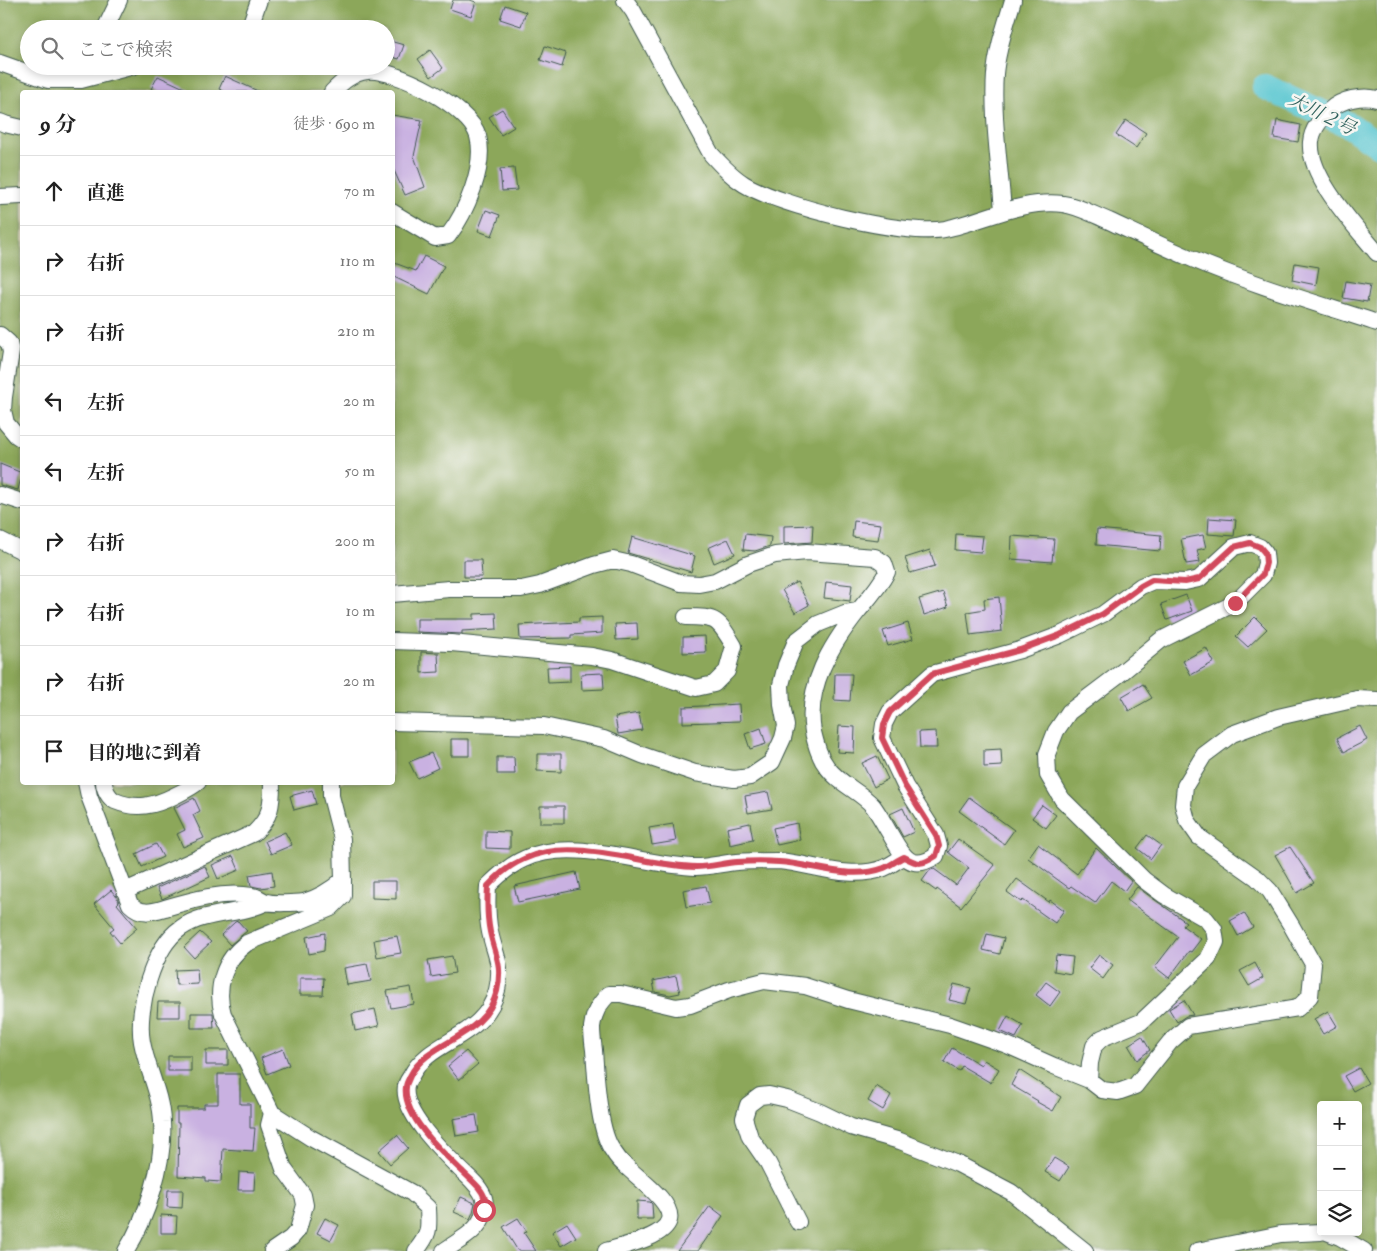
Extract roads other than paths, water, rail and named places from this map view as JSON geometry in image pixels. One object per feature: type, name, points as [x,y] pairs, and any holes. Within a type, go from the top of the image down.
[{"type":"street","points":[[109,20],[119,0]]},
{"type":"street","points":[[252,20],[259,0]]},
{"type":"street","points":[[625,0],[633,11],[711,154],[727,171],[745,185],[804,208],[870,223],[914,230],[944,229],[1003,211],[1039,204],[1063,204],[1084,210],[1194,260],[1244,279],[1377,323]]},
{"type":"street","points":[[1003,211],[995,112],[995,74],[1001,40],[1013,0]]},
{"type":"street","points":[[0,63],[20,70]]},
{"type":"street","points":[[34,75],[48,80],[74,75]]},
{"type":"street","points":[[334,90],[351,75]]},
{"type":"street","points":[[393,75],[450,103],[471,124],[478,136],[480,161],[478,176],[456,226],[448,236],[435,238],[395,214]]},
{"type":"street","points":[[1377,99],[1371,97],[1350,100],[1335,105],[1318,121],[1311,142],[1313,161],[1319,177],[1350,221],[1377,253]]},
{"type":"street","points":[[0,122],[20,128]]},
{"type":"street","points":[[0,197],[20,196]]},
{"type":"street","points":[[0,335],[9,343],[11,352],[3,410],[6,423],[20,438]]},
{"type":"street","points":[[0,496],[20,501]]},
{"type":"street","points":[[0,540],[20,550]]},
{"type":"street","points":[[395,594],[450,590],[521,589],[540,585],[613,560],[631,564],[681,583],[699,584],[716,581],[748,564],[775,554],[828,553],[875,557],[884,563],[887,572],[879,587],[858,611],[834,644],[821,669],[814,697],[812,722],[816,746],[825,766],[835,777],[873,806],[904,857],[914,862],[924,863],[936,856],[939,846],[936,835],[905,786],[882,738],[884,724],[890,712],[932,674],[1020,650],[1060,635],[1103,614],[1152,580],[1185,582],[1199,579],[1234,547],[1250,543],[1260,547],[1265,553],[1266,563],[1263,574],[1235,603],[1161,640],[1069,712],[1056,731],[1047,754],[1048,775],[1062,799],[1144,880],[1164,895],[1206,919],[1214,929],[1216,942],[1208,959],[1141,1022],[1102,1038],[1094,1046],[1089,1080]]},
{"type":"street","points":[[395,722],[544,726],[604,739],[642,756],[695,773],[734,779],[750,777],[772,762],[783,738],[786,726],[781,685],[786,665],[796,641],[818,624],[845,613],[858,611]]},
{"type":"street","points":[[395,641],[451,643],[592,656],[612,660],[696,688],[714,684],[726,671],[734,646],[721,624],[708,617],[686,617]]},
{"type":"street","points":[[606,1251],[650,1237],[663,1229],[670,1215],[664,1203],[650,1187],[625,1166],[611,1148],[601,1118],[592,1027],[598,1004],[609,994],[621,994],[676,1008],[690,1005],[729,990],[764,981],[805,986],[848,1000],[950,1025],[1007,1044],[1089,1080],[1102,1090],[1118,1092],[1134,1086],[1170,1042],[1188,1026],[1298,1008],[1310,996],[1313,964],[1291,925],[1270,891],[1256,878],[1199,837],[1187,820],[1183,805],[1185,786],[1204,756],[1232,734],[1278,717],[1357,699],[1377,700]]},
{"type":"street","points":[[87,785],[89,796],[130,904],[142,912],[227,895],[253,896],[267,902],[302,902],[326,894],[343,880]]},
{"type":"street","points":[[104,785],[112,800],[128,806],[143,807],[158,804],[193,785]]},
{"type":"street","points":[[126,891],[254,832],[261,826],[272,803],[272,785]]},
{"type":"street","points":[[331,785],[331,796],[342,839],[343,896],[331,908],[247,943],[236,951],[227,965],[220,986],[220,1003],[223,1014],[272,1114],[311,1138],[412,1193],[428,1208],[429,1223],[427,1237],[416,1251]]},
{"type":"street","points":[[444,1251],[473,1230],[481,1220],[485,1200],[479,1188],[442,1151],[415,1118],[408,1102],[406,1086],[415,1067],[473,1027],[488,1012],[496,992],[500,974],[499,961],[490,931],[487,906],[488,886],[500,873],[524,859],[546,852],[593,852],[612,854],[660,865],[698,867],[738,862],[779,862],[853,873],[883,868],[904,857]]},
{"type":"street","points":[[126,1251],[140,1226],[162,1153],[160,1099],[142,1043],[140,1030],[149,974],[163,948],[179,929],[196,919],[255,908],[267,902]]},
{"type":"street","points":[[798,1222],[768,1163],[750,1137],[744,1118],[748,1105],[760,1096],[768,1095],[787,1099],[851,1127],[900,1141],[958,1164],[1010,1192],[1084,1251]]},
{"type":"street","points":[[272,1114],[269,1126],[284,1169],[303,1195],[305,1204],[298,1230],[291,1238],[272,1251]]},
{"type":"street","points":[[1198,1251],[1281,1234],[1317,1232]]},
{"type":"street","points":[[1337,1236],[1364,1251]]},
{"type":"waterway","name":"大川２号","points":[[1265,87],[1349,125],[1377,144]]}]
